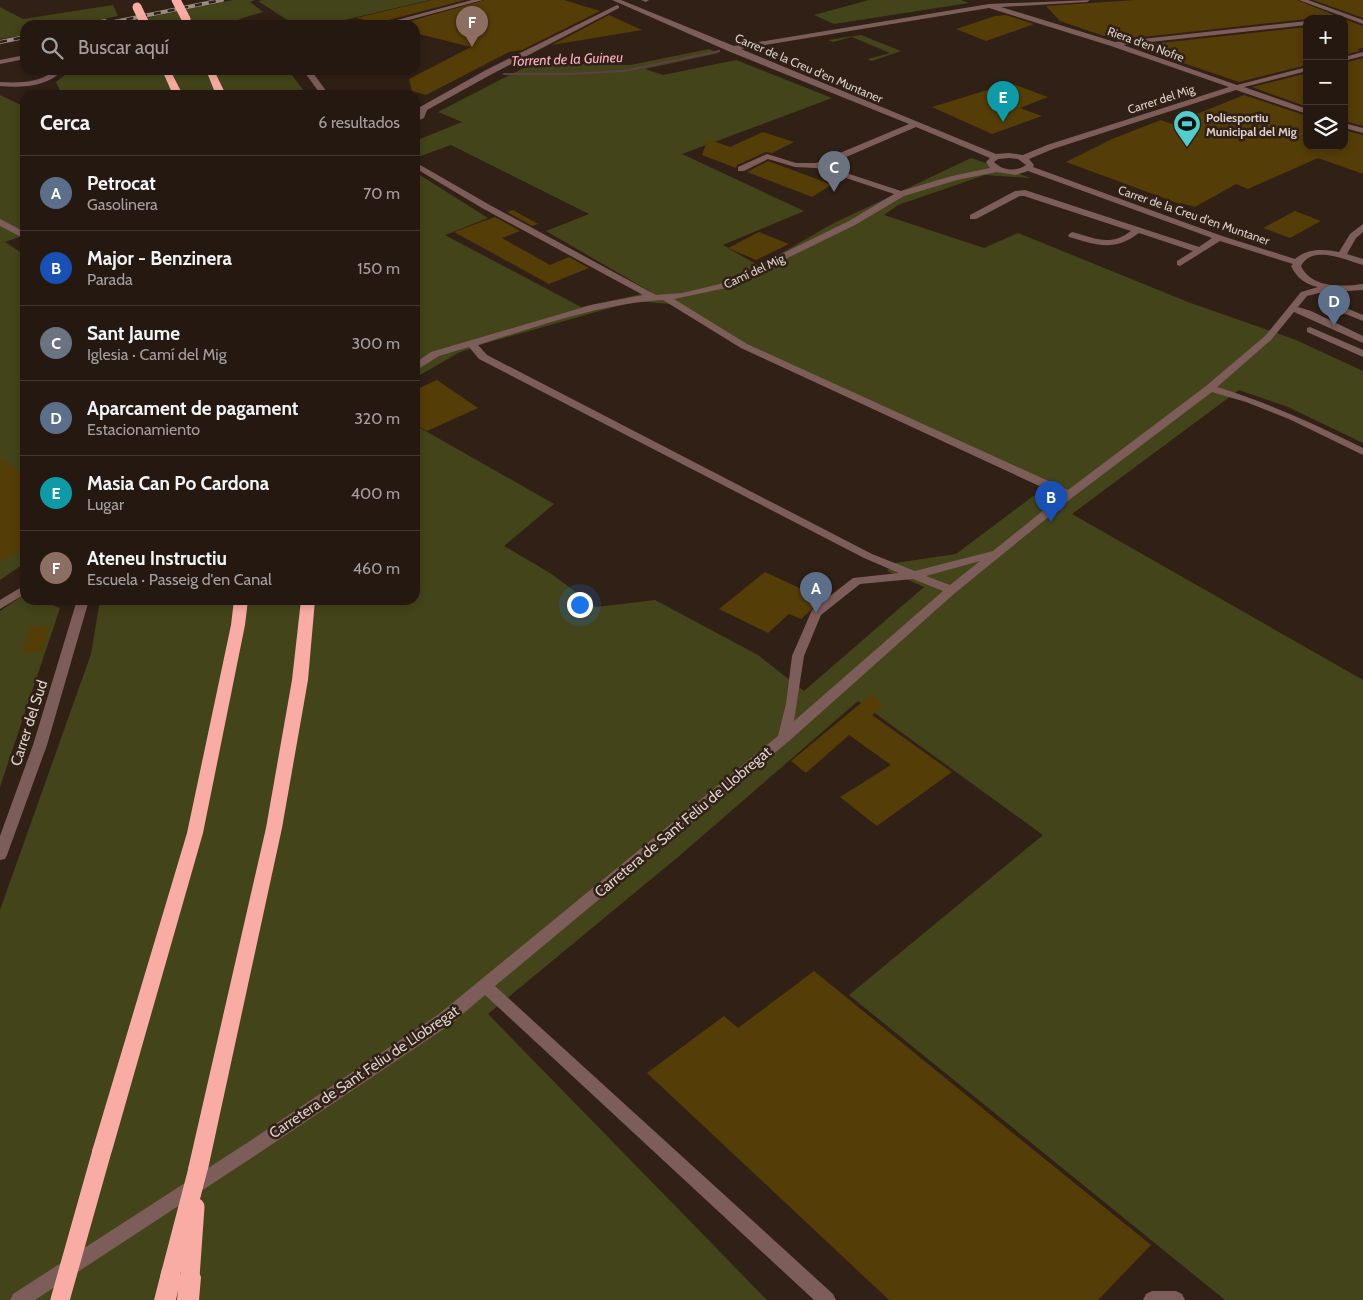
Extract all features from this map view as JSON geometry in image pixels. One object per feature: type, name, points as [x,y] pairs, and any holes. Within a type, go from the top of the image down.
[{"type":"highway","points":[[176,0],[186,20]]},
{"type":"highway","points":[[136,4],[143,20]]},
{"type":"highway","points":[[168,75],[176,90]]},
{"type":"highway","points":[[212,75],[219,90]]},
{"type":"highway","points":[[60,1300],[195,833],[241,605]]},
{"type":"highway","points":[[165,1300],[180,1276],[208,1121],[274,828],[300,680],[308,605]]},
{"type":"highway","points":[[180,1276],[188,1300]]},
{"type":"street","points":[[402,20],[480,0]]},
{"type":"street","name":"Riera d'en Nofre","points":[[976,0],[989,6],[1114,44],[1233,88],[1303,111]]},
{"type":"street","points":[[731,49],[989,6],[1087,0]]},
{"type":"street","points":[[1302,0],[1338,15]]},
{"type":"street","points":[[420,117],[423,109],[616,4]]},
{"type":"street","name":"Carrer de la Creu d'en Muntaner","points":[[616,4],[995,157]]},
{"type":"street","points":[[1348,19],[1363,22]]},
{"type":"street","points":[[1114,44],[1303,23]]},
{"type":"street","points":[[1348,58],[1363,54]]},
{"type":"street","points":[[0,62],[20,58]]},
{"type":"street","name":"Carrer del Mig","points":[[1024,158],[1050,147],[1233,88],[1303,70]]},
{"type":"street","points":[[0,84],[32,83],[46,79],[52,75]]},
{"type":"street","points":[[311,75],[321,90]]},
{"type":"street","points":[[32,83],[36,90]]},
{"type":"street","points":[[817,166],[914,125]]},
{"type":"street","points":[[1348,126],[1363,131]]},
{"type":"street","points":[[997,169],[990,162],[995,157],[1007,155],[1024,158],[1029,162],[1028,168]]},
{"type":"street","points":[[741,168],[767,156],[796,165],[817,166],[901,194]]},
{"type":"street","points":[[420,167],[485,206],[661,299],[744,346],[1069,495]]},
{"type":"street","name":"Carrer de la Creu d'en Muntaner","points":[[1028,168],[1219,238],[1297,262]]},
{"type":"street","name":"Camí del Mig","points":[[420,364],[435,354],[594,306],[632,299],[661,299],[723,286],[740,280],[852,223],[901,194],[955,178],[997,169],[1014,172],[1028,168]]},
{"type":"street","points":[[973,217],[1018,193],[1025,193],[1200,250]]},
{"type":"street","points":[[0,222],[20,233]]},
{"type":"street","points":[[1342,254],[1353,236],[1363,227]]},
{"type":"street","points":[[1072,235],[1103,243],[1113,243],[1120,242],[1138,230]]},
{"type":"street","points":[[1180,263],[1219,238]]},
{"type":"street","points":[[1363,262],[1342,254],[1314,254],[1304,256],[1297,262],[1296,268],[1307,285],[1306,293],[1337,288],[1363,287]]},
{"type":"street","points":[[1301,275],[1314,283],[1337,288]]},
{"type":"street","name":"Carretera de Sant Feliu de Llobregat","points":[[19,1300],[445,1019],[784,738],[951,590],[1069,495],[1210,388],[1268,338],[1306,293]]},
{"type":"street","points":[[1363,307],[1341,309],[1363,318]]},
{"type":"street","points":[[1292,308],[1308,313],[1363,340]]},
{"type":"street","points":[[1310,330],[1363,354]]},
{"type":"street","points":[[471,343],[483,357],[868,556],[951,590]]},
{"type":"street","points":[[1210,388],[1250,400],[1293,417],[1363,452]]},
{"type":"street","points":[[784,738],[792,704],[798,656],[816,613],[856,581],[915,575],[997,553]]},
{"type":"street","points":[[0,605],[20,592]]},
{"type":"street","name":"Carrer del Sud","points":[[0,855],[40,745],[82,605]]},
{"type":"street","points":[[485,986],[827,1300]]},
{"type":"street","points":[[1152,1300],[1176,1300]]},
{"type":"shaded area","points":[[233,0],[255,0],[250,2],[263,12],[240,20],[136,20]]},
{"type":"shaded area","points":[[430,0],[344,20],[287,20],[258,1]]},
{"type":"shaded area","points":[[869,0],[961,0],[969,3],[834,24],[814,15]]},
{"type":"shaded area","points":[[113,5],[118,16],[98,20],[20,20],[20,36],[0,39],[0,7],[23,19]]},
{"type":"shaded area","points":[[861,35],[901,51],[872,61],[868,59],[890,53],[852,37],[833,42],[828,40]]},
{"type":"shaded area","points":[[709,49],[719,53],[645,69],[663,75],[736,60],[832,98],[682,154],[804,211],[723,245],[759,266],[832,224],[971,158],[1031,178],[985,175],[898,205],[884,215],[984,248],[1018,233],[1188,302],[1296,340],[1363,371],[1363,443],[1288,407],[1239,390],[1072,514],[1363,680],[1363,1300],[1225,1300],[849,995],[1043,835],[858,701],[678,857],[488,1014],[767,1300],[0,1300],[0,910],[91,654],[99,605],[420,605],[420,428],[554,504],[504,546],[550,573],[596,607],[655,600],[758,655],[804,691],[924,587],[887,571],[895,563],[956,554],[1044,488],[736,345],[670,304],[635,301],[483,344],[458,353],[420,375],[420,175],[488,218],[445,235],[581,307],[651,292],[546,231],[589,214],[451,145],[420,156],[420,139],[462,122],[438,112],[533,63],[630,65]]},
{"type":"shaded area","points":[[65,75],[292,75],[303,90],[60,90],[56,82]]},
{"type":"shaded area","points":[[0,95],[20,105],[20,237],[5,242],[20,252],[20,566],[0,580]]},
{"type":"shaded area","points":[[20,597],[20,605],[52,605],[60,608],[0,787],[0,611]]},
{"type":"building","points":[[432,0],[465,0],[388,20],[356,18]]},
{"type":"building","points":[[485,0],[564,0],[600,11],[522,50],[509,52],[426,95],[420,93],[420,90],[412,90],[409,79],[471,47],[420,34],[420,20],[415,20]]},
{"type":"building","points":[[1135,0],[1297,0],[1334,15],[1303,15],[1303,19],[1116,40],[1060,21],[1046,6]]},
{"type":"building","points":[[1313,0],[1363,0],[1363,18]]},
{"type":"building","points":[[609,15],[642,30],[552,45]]},
{"type":"building","points":[[1006,15],[1034,24],[986,41],[956,29],[995,16]]},
{"type":"building","points":[[1348,20],[1363,26],[1363,48],[1357,49],[1360,51],[1348,54]]},
{"type":"building","points":[[1303,27],[1303,66],[1239,82],[1133,46]]},
{"type":"building","points":[[1363,58],[1363,126],[1348,122],[1348,62]]},
{"type":"building","points":[[1303,74],[1303,106],[1252,87]]},
{"type":"building","points":[[1010,83],[1048,97],[1020,108],[1042,116],[992,134],[932,107]]},
{"type":"building","points":[[1244,95],[1303,115],[1303,150],[1348,150],[1348,131],[1363,135],[1363,174],[1318,158],[1248,189],[1236,184],[1195,207],[1180,204],[1066,162],[1112,139],[1161,120],[1172,124]]},
{"type":"building","points":[[763,132],[794,142],[772,153],[766,152],[737,165],[736,168],[702,155],[708,139],[730,147]]},
{"type":"building","points":[[768,161],[831,185],[812,197],[747,172]]},
{"type":"building","points":[[513,210],[538,224],[532,226],[507,212]]},
{"type":"building","points":[[1295,211],[1321,221],[1290,238],[1263,228]]},
{"type":"building","points":[[495,217],[520,231],[502,238],[550,265],[569,257],[589,268],[549,284],[454,232]]},
{"type":"building","points":[[759,232],[789,244],[756,260],[728,248]]},
{"type":"building","points":[[437,380],[478,408],[427,431],[420,427],[420,388]]},
{"type":"building","points":[[0,457],[20,472],[20,549],[0,562]]},
{"type":"building","points":[[765,572],[823,599],[801,619],[789,614],[768,633],[719,609]]},
{"type":"building","points":[[50,626],[42,652],[22,653],[30,627]]},
{"type":"building","points":[[872,694],[883,706],[872,715],[952,772],[877,826],[840,797],[891,765],[849,735],[806,773],[791,761]]},
{"type":"building","points":[[814,971],[1151,1245],[1098,1300],[889,1300],[647,1073],[724,1016],[738,1028]]},
{"type":"waterway","name":"Torrent de la Guineu","points":[[504,74],[568,74],[624,71],[719,51]]},
{"type":"railway","points":[[124,20],[222,0]]},
{"type":"railway","points":[[0,42],[20,38]]},
{"type":"place","name":"Ateneu Instructiu","points":[[472,47]]},
{"type":"place","name":"Masia Can Po Cardona","points":[[1003,122]]},
{"type":"place","name":"Poliesportiu Municipal del Mig","points":[[1187,148]]},
{"type":"place","name":"Sant Jaume","points":[[834,192]]},
{"type":"place","name":"Aparcament de pagament","points":[[1334,326]]},
{"type":"place","name":"Major - Benzinera","points":[[1051,522]]},
{"type":"place","name":"Petrocat","points":[[816,613]]}]
